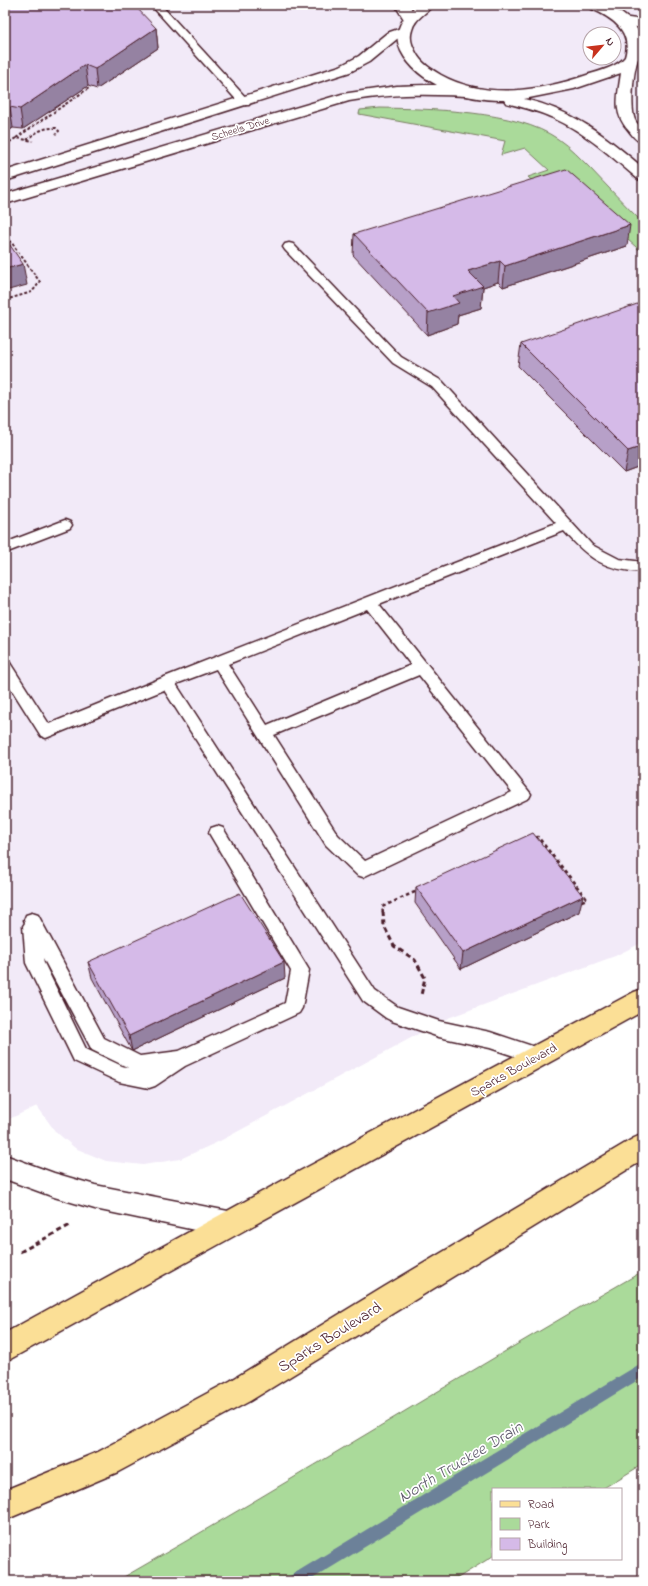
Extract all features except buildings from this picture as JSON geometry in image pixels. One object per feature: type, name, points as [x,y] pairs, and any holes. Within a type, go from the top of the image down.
[{"type":"main road","name":"Sparks Boulevard","points":[[5,1348],[228,1224],[643,999]]},
{"type":"main road","name":"Sparks Boulevard","points":[[5,1505],[108,1462],[240,1392],[394,1296],[643,1146]]},
{"type":"street","points":[[402,5],[407,25],[404,41],[414,62],[434,78],[452,86],[547,110],[565,118],[607,145],[643,176]]},
{"type":"street","name":"Scheels Drive","points":[[5,176],[244,103],[345,69],[373,53],[407,25],[426,5]]},
{"type":"street","points":[[594,5],[643,24]]},
{"type":"street","points":[[618,15],[634,34],[635,56],[624,106],[628,122],[643,138]]},
{"type":"street","points":[[484,94],[539,92],[581,82],[611,72],[635,56]]},
{"type":"street","name":"Scheels Drive","points":[[5,199],[347,97],[376,92],[403,90],[484,94]]},
{"type":"street","points":[[5,1172],[95,1197],[228,1224]]},
{"type":"lane","points":[[156,5],[244,103]]},
{"type":"lane","points":[[289,247],[397,360],[437,384],[587,548],[605,560],[625,566],[643,567]]},
{"type":"lane","points":[[5,548],[65,525]]},
{"type":"lane","points":[[5,667],[46,732],[167,682],[566,525]]},
{"type":"lane","points":[[219,662],[332,840],[363,870],[523,794],[369,602]]},
{"type":"lane","points":[[264,734],[422,667]]},
{"type":"lane","points":[[167,682],[369,996],[392,1013],[439,1029],[490,1040],[538,1056]]},
{"type":"lane","points":[[32,920],[35,963],[80,1055],[119,1074],[149,1080],[181,1059],[293,1008],[300,970],[217,834]]},
{"type":"path","points":[[16,138],[89,88]]},
{"type":"path","points":[[27,140],[36,133],[51,127]]},
{"type":"path","points":[[5,240],[9,239],[40,282],[32,292],[5,300]]},
{"type":"path","points":[[531,840],[538,837],[587,899],[577,903]]},
{"type":"path","points":[[420,997],[425,978],[415,960],[394,946],[384,926],[382,907],[424,888]]},
{"type":"path","points":[[20,1252],[76,1222]]},
{"type":"shaded area","points":[[5,5],[643,5],[643,942],[615,956],[448,1018],[220,1141],[180,1159],[143,1165],[106,1161],[75,1148],[55,1131],[37,1106],[5,1121]]},
{"type":"green space","points":[[380,108],[423,109],[472,113],[520,122],[540,129],[567,146],[643,223],[643,253],[569,189],[540,188],[528,177],[549,170],[525,148],[501,155],[505,141],[359,114],[360,110]]},
{"type":"green space","points":[[643,1271],[643,1464],[604,1488],[492,1488],[492,1557],[453,1581],[117,1581],[249,1504]]},
{"type":"waterway","name":"North Truckee Drain","points":[[295,1581],[643,1369]]}]
